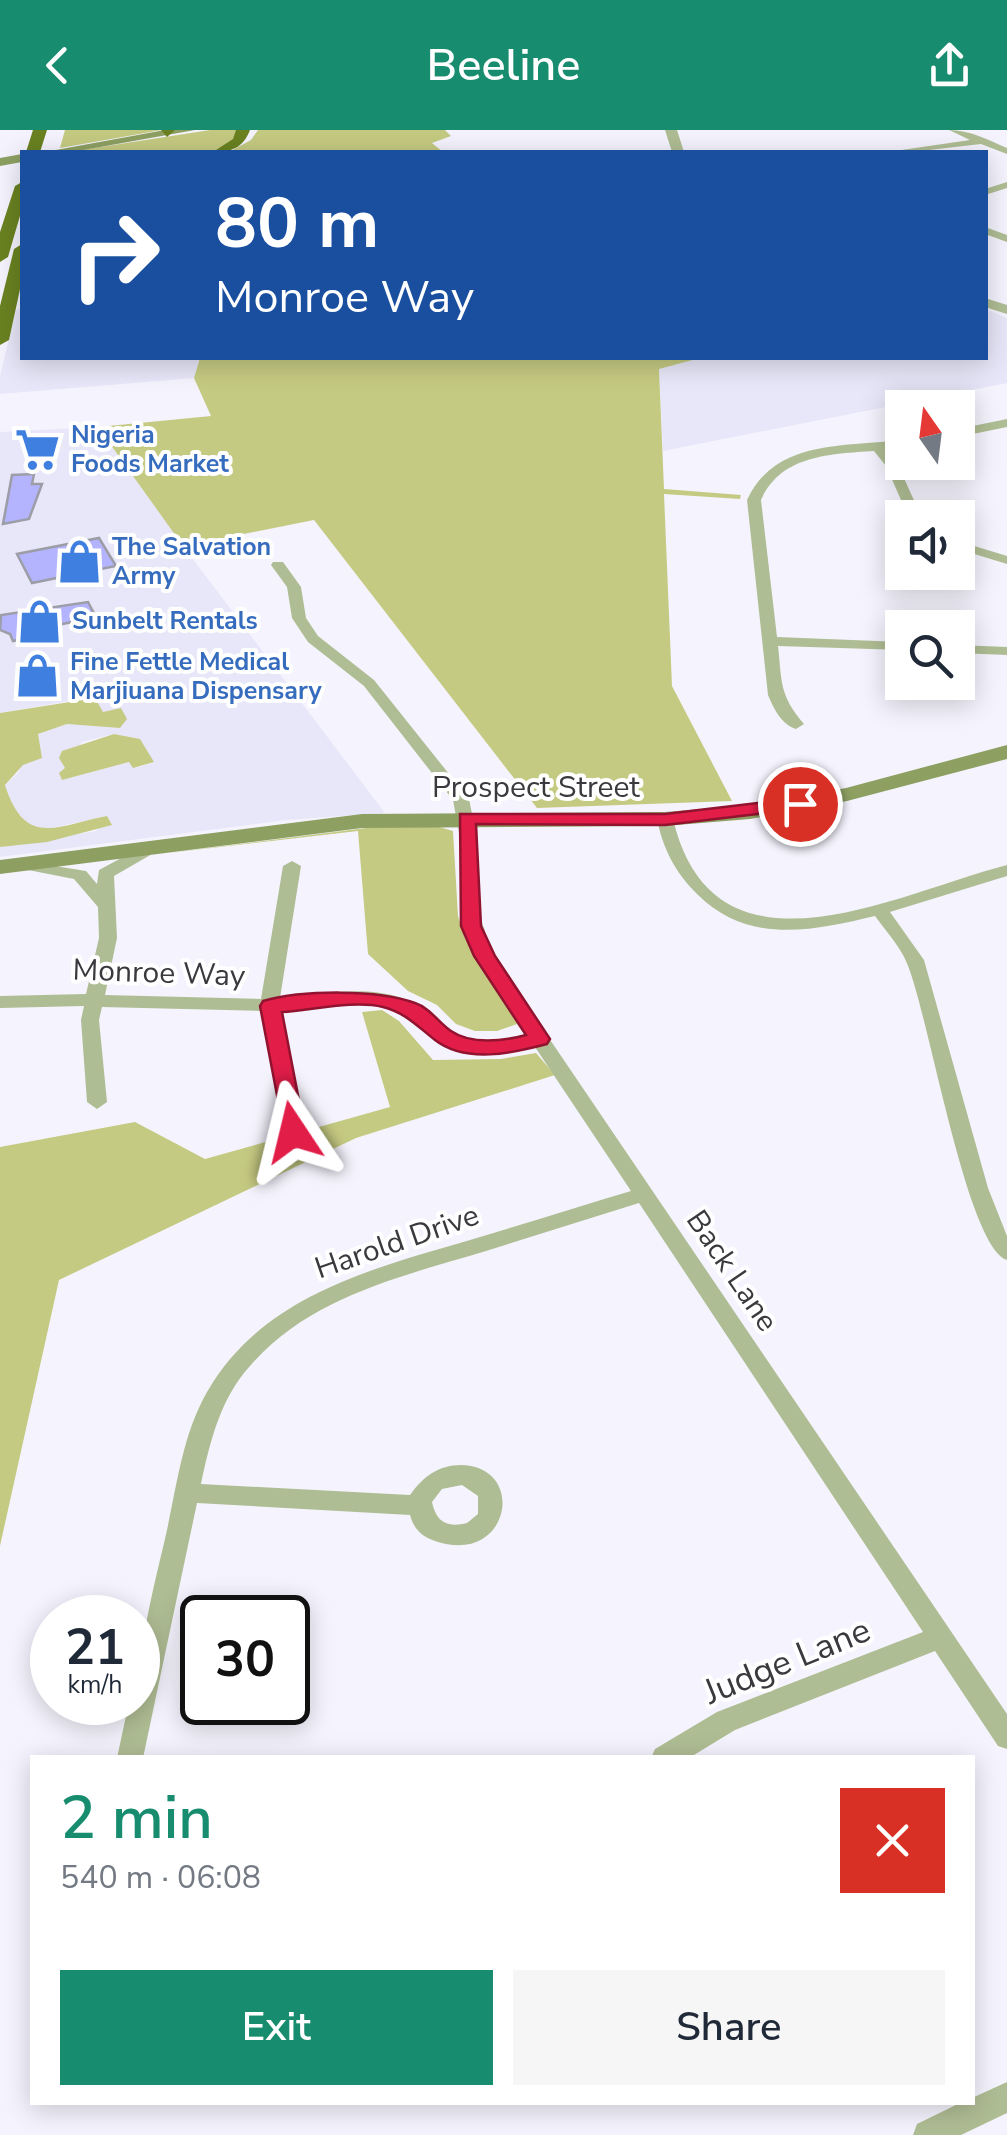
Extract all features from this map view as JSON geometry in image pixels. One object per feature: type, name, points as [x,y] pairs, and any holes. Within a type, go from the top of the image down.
[{"type":"highway","points":[[223,150],[239,141],[243,130]]},
{"type":"highway","points":[[0,257],[6,214],[20,189]]},
{"type":"highway","points":[[0,340],[20,263]]},
{"type":"main road","points":[[58,150],[189,130]]},
{"type":"main road","name":"Prospect Street","points":[[12,865],[347,822],[466,818],[665,820],[788,806],[1007,752]]},
{"type":"street","points":[[954,130],[1007,151]]},
{"type":"street","points":[[911,150],[983,142]]},
{"type":"street","points":[[975,430],[1007,423]]},
{"type":"street","points":[[796,724],[782,710],[776,696],[754,500],[761,479],[798,458],[885,447]]},
{"type":"street","points":[[878,448],[892,466],[908,500]]},
{"type":"street","points":[[975,550],[1007,560]]},
{"type":"street","points":[[278,565],[294,587],[299,618],[313,639],[369,682],[455,789],[466,818]]},
{"type":"street","points":[[768,641],[885,645]]},
{"type":"street","points":[[975,650],[1007,651]]},
{"type":"street","name":"Back Lane","points":[[466,818],[471,926],[485,956],[1007,1737]]},
{"type":"street","points":[[665,820],[676,856],[699,884],[723,909],[754,923],[800,925],[879,909],[1007,870]]},
{"type":"street","points":[[97,1102],[90,1020],[108,938],[105,874],[154,846]]},
{"type":"street","points":[[12,865],[85,878],[106,905]]},
{"type":"street","points":[[292,866],[270,1006],[293,1132]]},
{"type":"street","points":[[879,909],[915,960],[978,1188],[995,1235],[1007,1252]]},
{"type":"street","name":"Monroe Way","points":[[0,1002],[92,999],[270,1006],[380,999],[414,1010],[446,1038],[466,1046],[508,1047],[540,1039]]},
{"type":"street","name":"Harold Drive","points":[[131,1755],[205,1420],[225,1378],[256,1343],[292,1314],[353,1284],[644,1194]]},
{"type":"street","points":[[188,1493],[418,1506]]},
{"type":"street","name":"Judge Lane","points":[[669,1755],[726,1721],[940,1638]]},
{"type":"street","points":[[928,2135],[1007,2097]]},
{"type":"shaded area","points":[[20,309],[20,360],[199,360],[194,378],[0,394],[0,376],[16,310]]},
{"type":"shaded area","points":[[988,310],[1007,318],[1007,383],[972,390],[885,390],[885,407],[663,451],[659,368],[692,360],[988,360]]},
{"type":"shaded area","points":[[98,427],[385,813],[286,820],[0,857],[0,847],[96,831],[107,816],[47,829],[29,826],[14,813],[5,785],[18,773],[37,734],[67,724],[120,728],[103,712],[69,701],[0,713],[0,432]],"holes":[[[114,734],[140,739],[153,763],[134,768],[129,762],[62,780],[82,742]]]},
{"type":"green space","points":[[65,130],[162,130],[60,148]]},
{"type":"green space","points":[[210,130],[240,130],[228,146],[219,150],[81,150]]},
{"type":"green space","points":[[258,130],[445,130],[451,136],[432,143],[441,150],[233,150],[251,140]]},
{"type":"green space","points":[[199,360],[693,360],[659,369],[664,489],[741,495],[740,499],[664,494],[672,686],[732,801],[537,808],[314,520],[183,546],[98,427],[211,416],[194,378]]},
{"type":"green space","points":[[95,698],[103,712],[121,708],[127,719],[120,728],[67,724],[38,734],[42,758],[23,765],[5,785],[22,818],[33,825],[58,827],[107,816],[112,825],[47,842],[0,847],[0,713]]},
{"type":"green space","points":[[114,734],[140,739],[154,762],[133,768],[129,762],[62,780],[62,751]]},
{"type":"green space","points":[[382,826],[436,826],[453,831],[458,916],[465,938],[522,1031],[517,1024],[497,1031],[475,1031],[456,1024],[437,1005],[408,991],[368,954],[358,831],[160,854]]},
{"type":"green space","points":[[382,1010],[399,1021],[433,1060],[501,1059],[536,1053],[555,1075],[356,1138],[59,1280],[0,1546],[0,1147],[135,1122],[205,1159],[390,1107],[362,1012]]},
{"type":"building","points":[[34,474],[32,484],[42,484],[29,519],[3,524],[12,475]]},
{"type":"building","name":"The Salvation Army","points":[[99,538],[116,566],[32,583],[17,554]]},
{"type":"building","name":"Sunbelt Rentals","points":[[88,602],[96,617],[24,632],[27,638],[13,641],[10,634],[0,630],[1,615]]},
{"type":"place","name":"Nigeria Foods Market","points":[[38,449]]},
{"type":"place","name":"The Salvation Army","points":[[79,561]]},
{"type":"place","name":"Sunbelt Rentals","points":[[39,621]]},
{"type":"place","name":"Fine Fettle Medical Marjiuana Dispensary","points":[[37,676]]},
{"type":"route","points":[[293,1132],[270,1006],[380,999],[404,1004],[437,1032],[466,1046],[508,1047],[540,1039],[485,956],[471,926],[466,818],[665,820],[800,804]]}]
